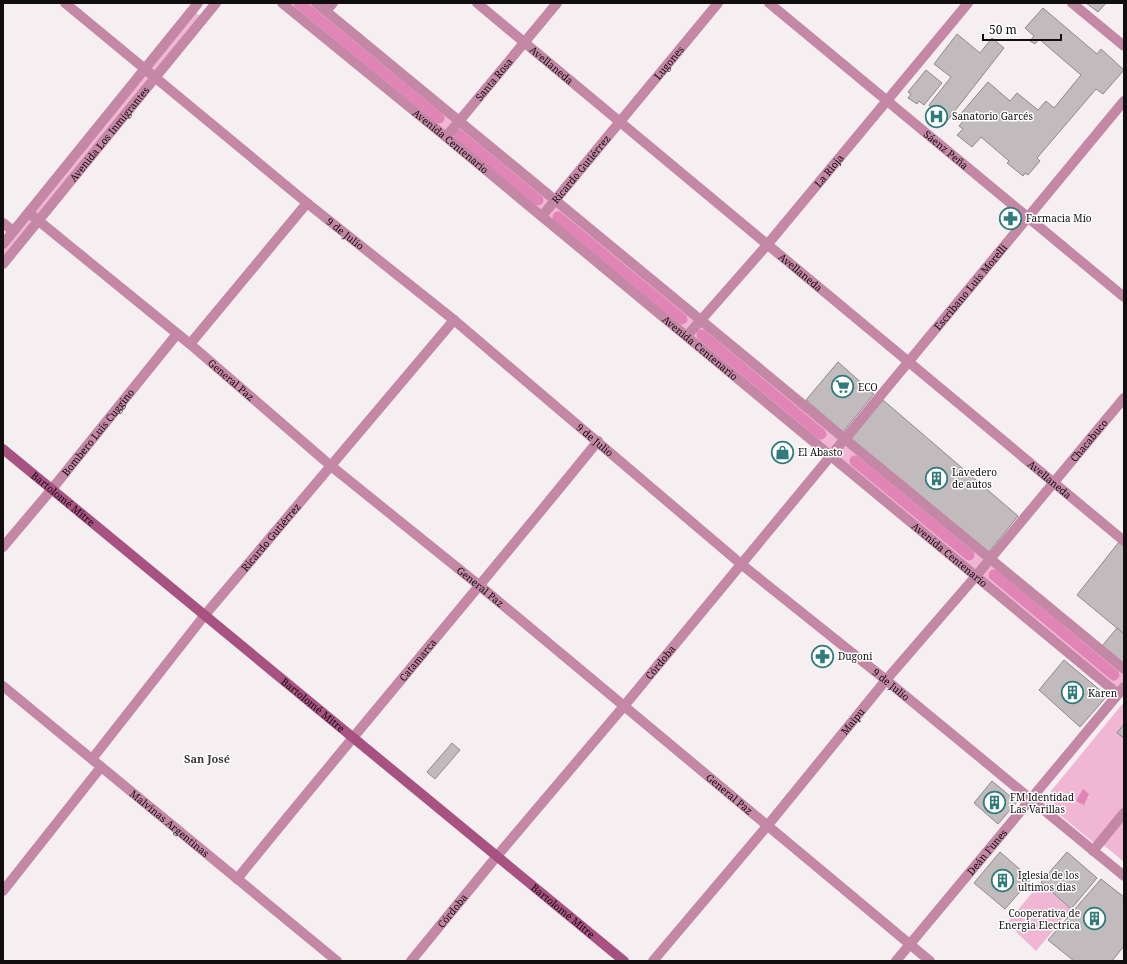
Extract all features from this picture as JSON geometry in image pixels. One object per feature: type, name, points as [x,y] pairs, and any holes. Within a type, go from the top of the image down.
[{"type":"main road","name":"Bartolomé Mitre","points":[[3,448],[204,616],[624,961]]},
{"type":"street","name":"9 de Julio","points":[[65,3],[307,203],[454,320],[741,564],[886,680],[1124,876]]},
{"type":"street","name":"Avenida Los Inmigrantes","points":[[3,264],[216,3]]},
{"type":"street","name":"Avenida Centenario","points":[[282,3],[542,216],[976,576],[1121,690]]},
{"type":"street","name":"Avenida Centenario","points":[[316,3],[844,440],[1124,669]]},
{"type":"street","points":[[326,12],[333,3]]},
{"type":"street","name":"Avellaneda","points":[[477,3],[908,363],[1124,541]]},
{"type":"street","name":"Santa Rosa","points":[[446,137],[557,3]]},
{"type":"street","name":"Lugones","points":[[620,122],[718,3]]},
{"type":"street","name":"Sáenz Peña","points":[[768,3],[1124,297]]},
{"type":"street","name":"La Rioja","points":[[687,336],[701,322],[767,245],[968,3]]},
{"type":"street","points":[[1072,3],[1124,46]]},
{"type":"street","name":"Avenida Los Inmigrantes","points":[[3,244],[146,70],[194,5]]},
{"type":"street","points":[[194,5],[205,17]]},
{"type":"street","name":"Escribano Luis Morelli","points":[[908,363],[1124,101]]},
{"type":"street","name":"Ricardo Gutiérrez","points":[[542,216],[620,122]]},
{"type":"street","points":[[190,344],[307,203]]},
{"type":"street","name":"General Paz","points":[[29,213],[190,344],[332,466],[480,586],[930,961]]},
{"type":"street","points":[[3,223],[13,231]]},
{"type":"street","name":"Ricardo Gutiérrez","points":[[92,759],[204,616],[454,320]]},
{"type":"street","name":"Bombero Luis Cuggino","points":[[3,547],[52,489],[177,334]]},
{"type":"street","name":"Córdoba","points":[[411,961],[908,363]]},
{"type":"street","name":"Chacabuco","points":[[1053,483],[1124,398]]},
{"type":"street","name":"Catamarca","points":[[237,879],[598,441]]},
{"type":"street","name":"Maipu","points":[[653,961],[768,825],[886,680],[990,560],[1053,483]]},
{"type":"street","name":"Malvinas Argentinas","points":[[3,686],[337,961]]},
{"type":"street","name":"Deán Funes","points":[[896,961],[1121,690]]},
{"type":"street","points":[[3,891],[102,767]]},
{"type":"street","points":[[1093,851],[1124,813]]},
{"type":"shaded area","points":[[289,3],[312,3],[1124,673],[1124,682],[1117,690]]},
{"type":"shaded area","points":[[195,12],[200,16],[156,74],[151,69]]},
{"type":"shaded area","points":[[146,73],[151,78],[39,217],[33,212]]},
{"type":"shaded area","points":[[29,217],[34,221],[3,259],[3,249]]},
{"type":"shaded area","points":[[1124,702],[1124,862],[1100,842],[1094,843],[1043,801]]},
{"type":"shaded area","points":[[1083,789],[1089,794],[1084,805],[1076,801]]},
{"type":"shaded area","points":[[1041,882],[1071,909],[1036,951],[1007,923]]},
{"type":"building","points":[[1086,3],[1106,3],[1098,12]]},
{"type":"building","points":[[1043,8],[1097,54],[1101,49],[1124,70],[1103,94],[1096,89],[1037,158],[1040,161],[1028,175],[1025,173],[1023,176],[1007,163],[1009,161],[981,137],[972,147],[957,135],[963,129],[959,126],[963,121],[958,117],[988,82],[1010,101],[1017,93],[1038,110],[1046,101],[1054,108],[1081,75],[1039,39],[1035,44],[1030,41],[1034,36],[1025,28]]},
{"type":"building","points":[[957,34],[980,53],[992,38],[1004,48],[943,126],[927,114],[932,108],[929,105],[951,77],[934,64]]},
{"type":"building","points":[[926,70],[942,83],[924,105],[919,101],[917,104],[908,98],[911,94],[908,92]]},
{"type":"building","points":[[838,362],[874,394],[843,432],[806,400]]},
{"type":"building","name":"Lavedero de autos","points":[[883,400],[1018,516],[989,552],[851,439]]},
{"type":"building","points":[[1119,542],[1124,546],[1124,634],[1077,595]]},
{"type":"building","points":[[1117,628],[1124,634],[1124,665],[1102,646]]},
{"type":"building","name":"Karen","points":[[1064,660],[1107,696],[1080,727],[1039,690]]},
{"type":"building","points":[[1124,724],[1124,738],[1117,733]]},
{"type":"building","points":[[452,743],[460,750],[435,779],[427,772]]},
{"type":"building","name":"FM Identidad Las Varillas","points":[[992,781],[1017,802],[998,824],[974,803]]},
{"type":"building","name":"Iglesia de los ultimos dias","points":[[1000,852],[1031,879],[1005,909],[974,883]]},
{"type":"building","points":[[1067,852],[1097,878],[1071,909],[1041,882]]},
{"type":"building","name":"Cooperativa de Energia Electrica","points":[[1101,879],[1124,897],[1124,946],[1112,961],[1074,961],[1048,940]]},
{"type":"waterway","points":[[299,3],[439,118]]},
{"type":"waterway","points":[[459,135],[538,200]]},
{"type":"waterway","points":[[558,217],[682,319]]},
{"type":"waterway","points":[[702,335],[821,434]]},
{"type":"waterway","points":[[855,461],[969,555]]},
{"type":"waterway","points":[[994,575],[1114,675]]},
{"type":"place","name":"Sanatorio Garcés","points":[[936,116]]},
{"type":"place","name":"Farmacia Mío","points":[[1011,218]]},
{"type":"place","name":"ECO","points":[[842,387]]},
{"type":"place","name":"El Abasto","points":[[783,452]]},
{"type":"place","name":"Lavedero de autos","points":[[936,478]]},
{"type":"place","name":"Dugoni","points":[[822,656]]},
{"type":"place","name":"Karen","points":[[1073,693]]},
{"type":"place","name":"FM Identidad Las Varillas","points":[[995,803]]},
{"type":"place","name":"Iglesia de los ultimos dias","points":[[1002,881]]},
{"type":"place","name":"Cooperativa de Energia Electrica","points":[[1095,919]]},
{"type":"district","name":"San José","points":[[207,759]]}]
